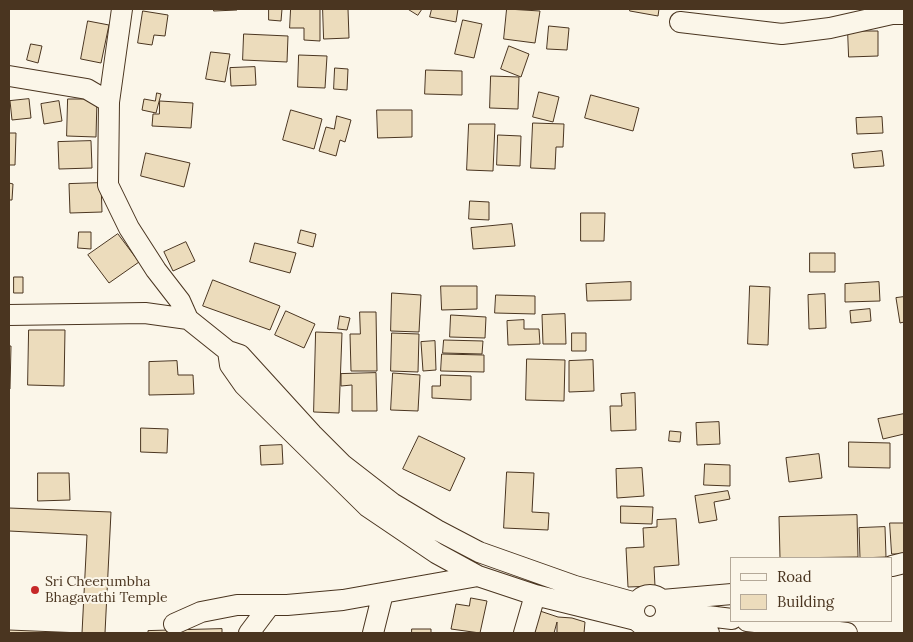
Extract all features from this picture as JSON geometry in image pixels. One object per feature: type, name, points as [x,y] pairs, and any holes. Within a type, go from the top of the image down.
[{"type":"street","points":[[122,9],[109,102],[108,185],[129,228],[156,270],[180,301],[188,320]]},
{"type":"street","points":[[680,22],[782,34],[830,28],[892,14],[904,14]]},
{"type":"street","points":[[9,76],[87,89],[109,102]]},
{"type":"street","points":[[9,315],[145,313],[188,320],[228,351],[240,355],[312,434],[343,464],[392,503],[479,552],[575,586],[636,611],[645,626],[650,627],[665,618],[730,595]]},
{"type":"street","points":[[228,351],[230,365],[244,385],[368,507],[436,553],[478,576],[535,595],[636,611]]},
{"type":"street","points":[[174,624],[201,612],[237,605],[270,605],[343,600],[478,576]]},
{"type":"street","points":[[372,633],[383,594]]},
{"type":"street","points":[[524,633],[535,595]]},
{"type":"street","points":[[636,611],[642,597],[647,595],[658,597],[665,618]]},
{"type":"street","points":[[249,633],[270,605]]},
{"type":"street","points":[[665,618],[730,619]]},
{"type":"street","points":[[665,618],[709,633]]},
{"type":"street","points":[[755,622],[847,633]]},
{"type":"building","points":[[214,9],[237,9],[237,10],[214,11]]},
{"type":"building","points":[[269,9],[282,9],[281,21],[269,20]]},
{"type":"building","points":[[291,9],[320,9],[320,41],[304,40],[304,28],[290,28]]},
{"type":"building","points":[[323,9],[348,9],[349,38],[324,39]]},
{"type":"building","points":[[408,9],[422,9],[418,15]]},
{"type":"building","points":[[432,9],[458,9],[456,22],[430,17]]},
{"type":"building","points":[[507,9],[540,11],[535,43],[504,39]]},
{"type":"building","points":[[630,9],[659,9],[658,16],[630,11]]},
{"type":"building","points":[[143,11],[168,15],[165,36],[154,35],[152,45],[138,43]]},
{"type":"building","points":[[463,20],[482,24],[474,58],[455,54]]},
{"type":"building","points":[[88,21],[109,25],[101,63],[81,59]]},
{"type":"building","points":[[549,26],[569,28],[567,50],[547,49]]},
{"type":"building","points":[[848,31],[878,31],[878,56],[849,57]]},
{"type":"building","points":[[244,34],[288,36],[287,62],[243,60]]},
{"type":"building","points":[[31,44],[42,46],[38,63],[27,60]]},
{"type":"building","points":[[509,46],[529,54],[521,77],[501,69]]},
{"type":"building","points":[[211,52],[230,54],[225,82],[206,79]]},
{"type":"building","points":[[299,55],[327,56],[325,88],[298,87]]},
{"type":"building","points":[[255,67],[256,85],[231,86],[230,68]]},
{"type":"building","points":[[335,68],[348,69],[347,90],[334,89]]},
{"type":"building","points":[[426,70],[462,71],[462,95],[425,94]]},
{"type":"building","points":[[491,76],[519,77],[518,109],[490,108]]},
{"type":"building","points":[[539,92],[559,97],[553,122],[533,117]]},
{"type":"building","points":[[157,93],[161,94],[156,113],[142,110],[144,99],[155,101]]},
{"type":"building","points":[[591,95],[639,108],[633,131],[585,118]]},
{"type":"building","points":[[29,99],[31,118],[12,120],[10,101]]},
{"type":"building","points":[[68,99],[97,99],[96,137],[67,136]]},
{"type":"building","points":[[59,101],[62,121],[44,124],[41,104]]},
{"type":"building","points":[[160,101],[193,103],[191,128],[152,126],[153,114],[159,114]]},
{"type":"building","points":[[291,110],[322,119],[314,149],[283,140]]},
{"type":"building","points":[[377,110],[412,110],[412,137],[378,138]]},
{"type":"building","points":[[337,116],[351,120],[345,142],[340,140],[336,156],[319,151],[326,127],[334,129]]},
{"type":"building","points":[[882,117],[883,133],[857,134],[856,118]]},
{"type":"building","points":[[533,123],[564,124],[563,147],[556,147],[555,169],[531,168]]},
{"type":"building","points":[[469,124],[495,124],[493,171],[467,170]]},
{"type":"building","points":[[9,133],[16,133],[15,165],[9,165]]},
{"type":"building","points":[[498,135],[521,136],[520,166],[497,165]]},
{"type":"building","points":[[91,141],[92,168],[59,169],[58,142]]},
{"type":"building","points":[[882,151],[884,166],[854,168],[852,154]]},
{"type":"building","points":[[146,153],[190,163],[184,187],[141,176]]},
{"type":"building","points":[[9,183],[13,184],[12,200],[9,200]]},
{"type":"building","points":[[101,183],[102,212],[70,213],[69,184]]},
{"type":"building","points":[[470,201],[489,202],[489,220],[469,219]]},
{"type":"building","points":[[581,213],[605,213],[604,241],[581,241]]},
{"type":"building","points":[[512,224],[515,246],[473,249],[471,228]]},
{"type":"building","points":[[301,230],[316,234],[313,247],[298,243]]},
{"type":"building","points":[[79,232],[91,232],[91,249],[78,248]]},
{"type":"building","points":[[118,234],[139,262],[109,283],[88,255]]},
{"type":"building","points":[[186,242],[195,261],[173,271],[164,252]]},
{"type":"building","points":[[255,243],[296,253],[290,273],[250,262]]},
{"type":"building","points":[[810,253],[835,253],[835,272],[810,272]]},
{"type":"building","points":[[14,277],[23,277],[23,293],[14,293]]},
{"type":"building","points":[[213,280],[280,306],[270,330],[203,306]]},
{"type":"building","points":[[631,282],[631,300],[587,301],[586,284]]},
{"type":"building","points":[[879,282],[880,301],[845,302],[845,284]]},
{"type":"building","points":[[441,286],[477,286],[477,309],[442,310]]},
{"type":"building","points":[[750,286],[770,287],[768,345],[748,344]]},
{"type":"building","points":[[392,293],[421,295],[419,332],[391,331]]},
{"type":"building","points":[[825,294],[826,328],[809,329],[808,295]]},
{"type":"building","points":[[496,295],[535,296],[535,314],[495,313]]},
{"type":"building","points":[[904,297],[904,322],[900,323],[896,298]]},
{"type":"building","points":[[870,309],[871,321],[851,323],[850,311]]},
{"type":"building","points":[[286,311],[315,324],[304,348],[275,335]]},
{"type":"building","points":[[360,312],[376,312],[377,371],[351,371],[350,334],[360,334]]},
{"type":"building","points":[[565,314],[566,344],[543,344],[542,315]]},
{"type":"building","points":[[451,315],[486,317],[485,338],[450,337]]},
{"type":"building","points":[[340,316],[350,318],[347,330],[338,329]]},
{"type":"building","points":[[524,320],[524,329],[539,329],[540,344],[508,345],[507,321]]},
{"type":"building","points":[[29,330],[65,330],[64,386],[28,385]]},
{"type":"building","points":[[316,332],[342,333],[339,413],[314,412]]},
{"type":"building","points":[[392,333],[419,334],[418,372],[391,371]]},
{"type":"building","points":[[572,333],[586,333],[586,351],[572,351]]},
{"type":"building","points":[[444,340],[483,341],[482,354],[443,353]]},
{"type":"building","points":[[435,341],[436,370],[423,371],[421,342]]},
{"type":"building","points":[[9,346],[11,346],[10,389],[9,389]]},
{"type":"building","points":[[442,354],[484,355],[484,372],[441,371]]},
{"type":"building","points":[[527,359],[565,360],[564,401],[526,400]]},
{"type":"building","points":[[593,360],[594,391],[569,392],[569,361]]},
{"type":"building","points":[[177,361],[178,375],[193,375],[194,394],[149,395],[149,362]]},
{"type":"building","points":[[376,373],[377,411],[352,411],[352,385],[341,386],[341,374]]},
{"type":"building","points":[[393,373],[420,375],[418,411],[391,410]]},
{"type":"building","points":[[441,375],[471,376],[471,400],[432,398],[432,386],[440,386]]},
{"type":"building","points":[[635,393],[636,430],[611,431],[610,406],[622,406],[621,394]]},
{"type":"building","points":[[904,414],[904,434],[883,439],[878,419]]},
{"type":"building","points":[[719,422],[720,444],[697,445],[696,423]]},
{"type":"building","points":[[141,428],[168,429],[167,453],[141,452]]},
{"type":"building","points":[[670,431],[681,432],[680,442],[669,441]]},
{"type":"building","points":[[419,436],[465,458],[450,491],[403,469]]},
{"type":"building","points":[[849,442],[890,443],[890,468],[849,467]]},
{"type":"building","points":[[282,445],[283,464],[261,465],[260,446]]},
{"type":"building","points":[[819,454],[822,478],[789,482],[786,458]]},
{"type":"building","points":[[705,464],[730,465],[730,486],[704,485]]},
{"type":"building","points":[[642,468],[644,496],[617,498],[616,469]]},
{"type":"building","points":[[507,472],[534,473],[532,512],[549,513],[548,530],[504,528]]},
{"type":"building","points":[[38,473],[69,473],[70,500],[38,501]]},
{"type":"building","points":[[728,491],[730,499],[714,502],[717,520],[699,523],[695,496]]},
{"type":"building","points":[[621,506],[653,507],[652,524],[621,523]]},
{"type":"building","points":[[9,508],[111,512],[105,633],[82,633],[87,535],[9,531]]},
{"type":"building","points":[[857,515],[858,557],[780,557],[779,517]]},
{"type":"building","points":[[676,519],[679,565],[654,567],[655,586],[628,587],[626,548],[644,547],[643,528],[657,527],[657,520]]},
{"type":"building","points":[[890,523],[904,523],[904,554],[892,554]]},
{"type":"building","points":[[885,527],[886,557],[860,557],[859,528]]},
{"type":"building","points":[[471,598],[487,601],[480,633],[451,629],[456,604],[469,606]]},
{"type":"building","points":[[537,610],[558,617],[572,618],[585,622],[584,633],[557,633],[557,622],[554,633],[530,633]]},
{"type":"building","points":[[222,629],[222,633],[148,633],[148,631]]},
{"type":"building","points":[[412,629],[431,629],[431,633],[412,633]]},
{"type":"building","points":[[9,630],[82,633],[9,633]]},
{"type":"place","name":"Sri Cheerumbha Bhagavathi Temple","points":[[35,590]]}]
